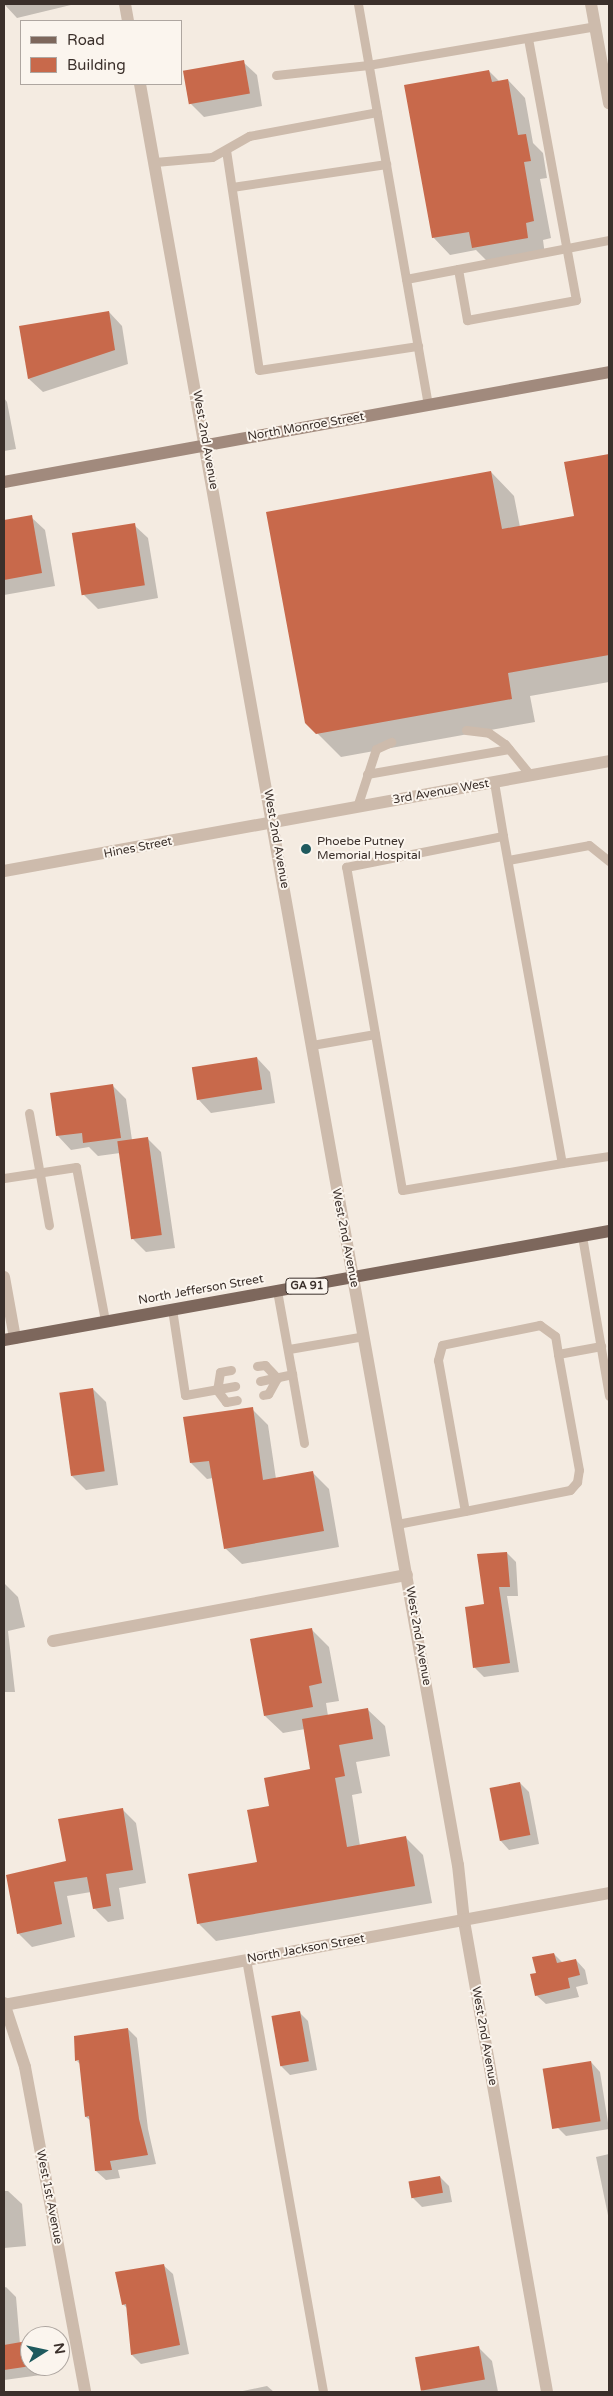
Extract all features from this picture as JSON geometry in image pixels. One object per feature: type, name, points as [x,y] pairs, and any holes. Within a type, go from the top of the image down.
[{"type":"main road","name":"North Monroe Street","points":[[4,482],[609,372]]},
{"type":"main road","name":"North Jefferson Street","points":[[9,1339],[105,1320],[609,1231]]},
{"type":"street","points":[[125,4],[128,20]]},
{"type":"street","points":[[591,4],[609,103]]},
{"type":"street","name":"West 2nd Avenue","points":[[140,85],[273,822],[352,1277],[407,1575],[458,1865],[464,1920],[547,2392]]},
{"type":"street","name":"3rd Avenue West","points":[[273,822],[609,761]]},
{"type":"street","name":"Hines Street","points":[[4,871],[273,822]]},
{"type":"street","points":[[4,1277],[9,1339]]},
{"type":"street","points":[[53,1641],[407,1575]]},
{"type":"street","name":"North Jackson Street","points":[[4,2005],[609,1893]]},
{"type":"street","name":"West 1st Avenue","points":[[4,2005],[25,2067],[85,2392]]},
{"type":"lane","points":[[358,4],[428,405]]},
{"type":"lane","points":[[276,75],[368,65],[595,26]]},
{"type":"lane","points":[[458,269],[467,320],[576,300],[528,38]]},
{"type":"lane","points":[[155,162],[212,157],[249,136],[377,112]]},
{"type":"lane","points":[[226,150],[259,370],[418,346]]},
{"type":"lane","points":[[232,187],[386,164]]},
{"type":"lane","points":[[406,279],[609,240]]},
{"type":"lane","points":[[466,730],[489,733],[508,749],[531,776]]},
{"type":"lane","points":[[357,807],[376,749],[391,742]]},
{"type":"lane","points":[[367,774],[508,749]]},
{"type":"lane","points":[[494,782],[562,1163]]},
{"type":"lane","points":[[503,836],[346,866],[402,1190],[609,1156]]},
{"type":"lane","points":[[508,860],[588,844],[609,861]]},
{"type":"lane","points":[[312,1045],[375,1034]]},
{"type":"lane","points":[[29,1113],[49,1226]]},
{"type":"lane","points":[[4,1178],[76,1167],[105,1320]]},
{"type":"lane","points":[[582,1236],[609,1396]]},
{"type":"lane","points":[[277,1291],[289,1349],[304,1443]]},
{"type":"lane","points":[[172,1309],[185,1395],[235,1386]]},
{"type":"lane","points":[[397,1524],[570,1490],[577,1482],[579,1470],[555,1336],[540,1326],[442,1345],[438,1360],[465,1510]]},
{"type":"lane","points":[[289,1349],[364,1336]]},
{"type":"lane","points":[[558,1354],[601,1346]]},
{"type":"lane","points":[[258,1366],[265,1365],[277,1378]]},
{"type":"lane","points":[[231,1370],[220,1372],[217,1390],[226,1402],[237,1400]]},
{"type":"lane","points":[[260,1381],[292,1374]]},
{"type":"lane","points":[[263,1395],[268,1394],[277,1378]]},
{"type":"lane","points":[[246,1960],[323,2392]]},
{"type":"building","points":[[244,60],[250,93],[189,104],[183,71]]},
{"type":"building","points":[[489,70],[492,82],[508,79],[518,135],[526,134],[531,161],[524,162],[534,221],[526,223],[528,238],[472,248],[469,232],[432,238],[404,85]]},
{"type":"building","points":[[109,311],[115,350],[28,379],[19,326]]},
{"type":"building","points":[[609,454],[609,655],[508,673],[512,699],[316,734],[305,723],[266,512],[491,471],[502,529],[574,516],[564,462]]},
{"type":"building","points":[[32,515],[42,573],[4,580],[4,520]]},
{"type":"building","points":[[135,523],[145,585],[82,595],[72,533]]},
{"type":"building","points":[[257,1057],[262,1090],[197,1100],[192,1067]]},
{"type":"building","points":[[113,1084],[121,1138],[83,1143],[82,1133],[56,1136],[50,1093]]},
{"type":"building","points":[[148,1137],[162,1235],[131,1239],[117,1141]]},
{"type":"building","points":[[93,1388],[105,1471],[71,1476],[59,1393]]},
{"type":"building","points":[[253,1407],[263,1480],[313,1471],[324,1531],[224,1549],[209,1461],[190,1463],[183,1417]]},
{"type":"building","points":[[507,1552],[510,1587],[499,1587],[510,1663],[473,1668],[465,1607],[484,1604],[477,1554]]},
{"type":"building","points":[[312,1628],[322,1683],[309,1686],[313,1707],[264,1716],[250,1639]]},
{"type":"building","points":[[368,1708],[373,1739],[339,1745],[345,1776],[335,1778],[347,1847],[406,1836],[415,1886],[197,1924],[188,1874],[257,1862],[247,1810],[269,1806],[264,1778],[310,1769],[302,1719]]},
{"type":"building","points":[[520,1782],[530,1835],[500,1841],[490,1788]]},
{"type":"building","points":[[123,1808],[133,1870],[106,1874],[111,1906],[93,1909],[87,1877],[54,1882],[62,1924],[17,1934],[6,1875],[66,1861],[58,1819]]},
{"type":"building","points":[[554,1953],[557,1963],[576,1959],[580,1975],[568,1978],[570,1988],[535,1996],[530,1974],[536,1973],[532,1957]]},
{"type":"building","points":[[300,2011],[309,2061],[280,2066],[271,2016]]},
{"type":"building","points":[[128,2028],[139,2119],[148,2155],[110,2161],[112,2170],[95,2171],[89,2116],[85,2117],[79,2060],[75,2061],[74,2036]]},
{"type":"building","points":[[591,2061],[601,2121],[552,2129],[543,2069]]},
{"type":"building","points":[[440,2176],[443,2193],[411,2198],[408,2182]]},
{"type":"building","points":[[164,2264],[180,2345],[131,2355],[126,2304],[122,2305],[115,2272]]},
{"type":"building","points":[[20,2342],[20,2368],[4,2370],[4,2345]]},
{"type":"building","points":[[479,2346],[485,2379],[421,2391],[415,2357]]},
{"type":"place","name":"Phoebe Putney Memorial Hospital","points":[[306,849]]}]
